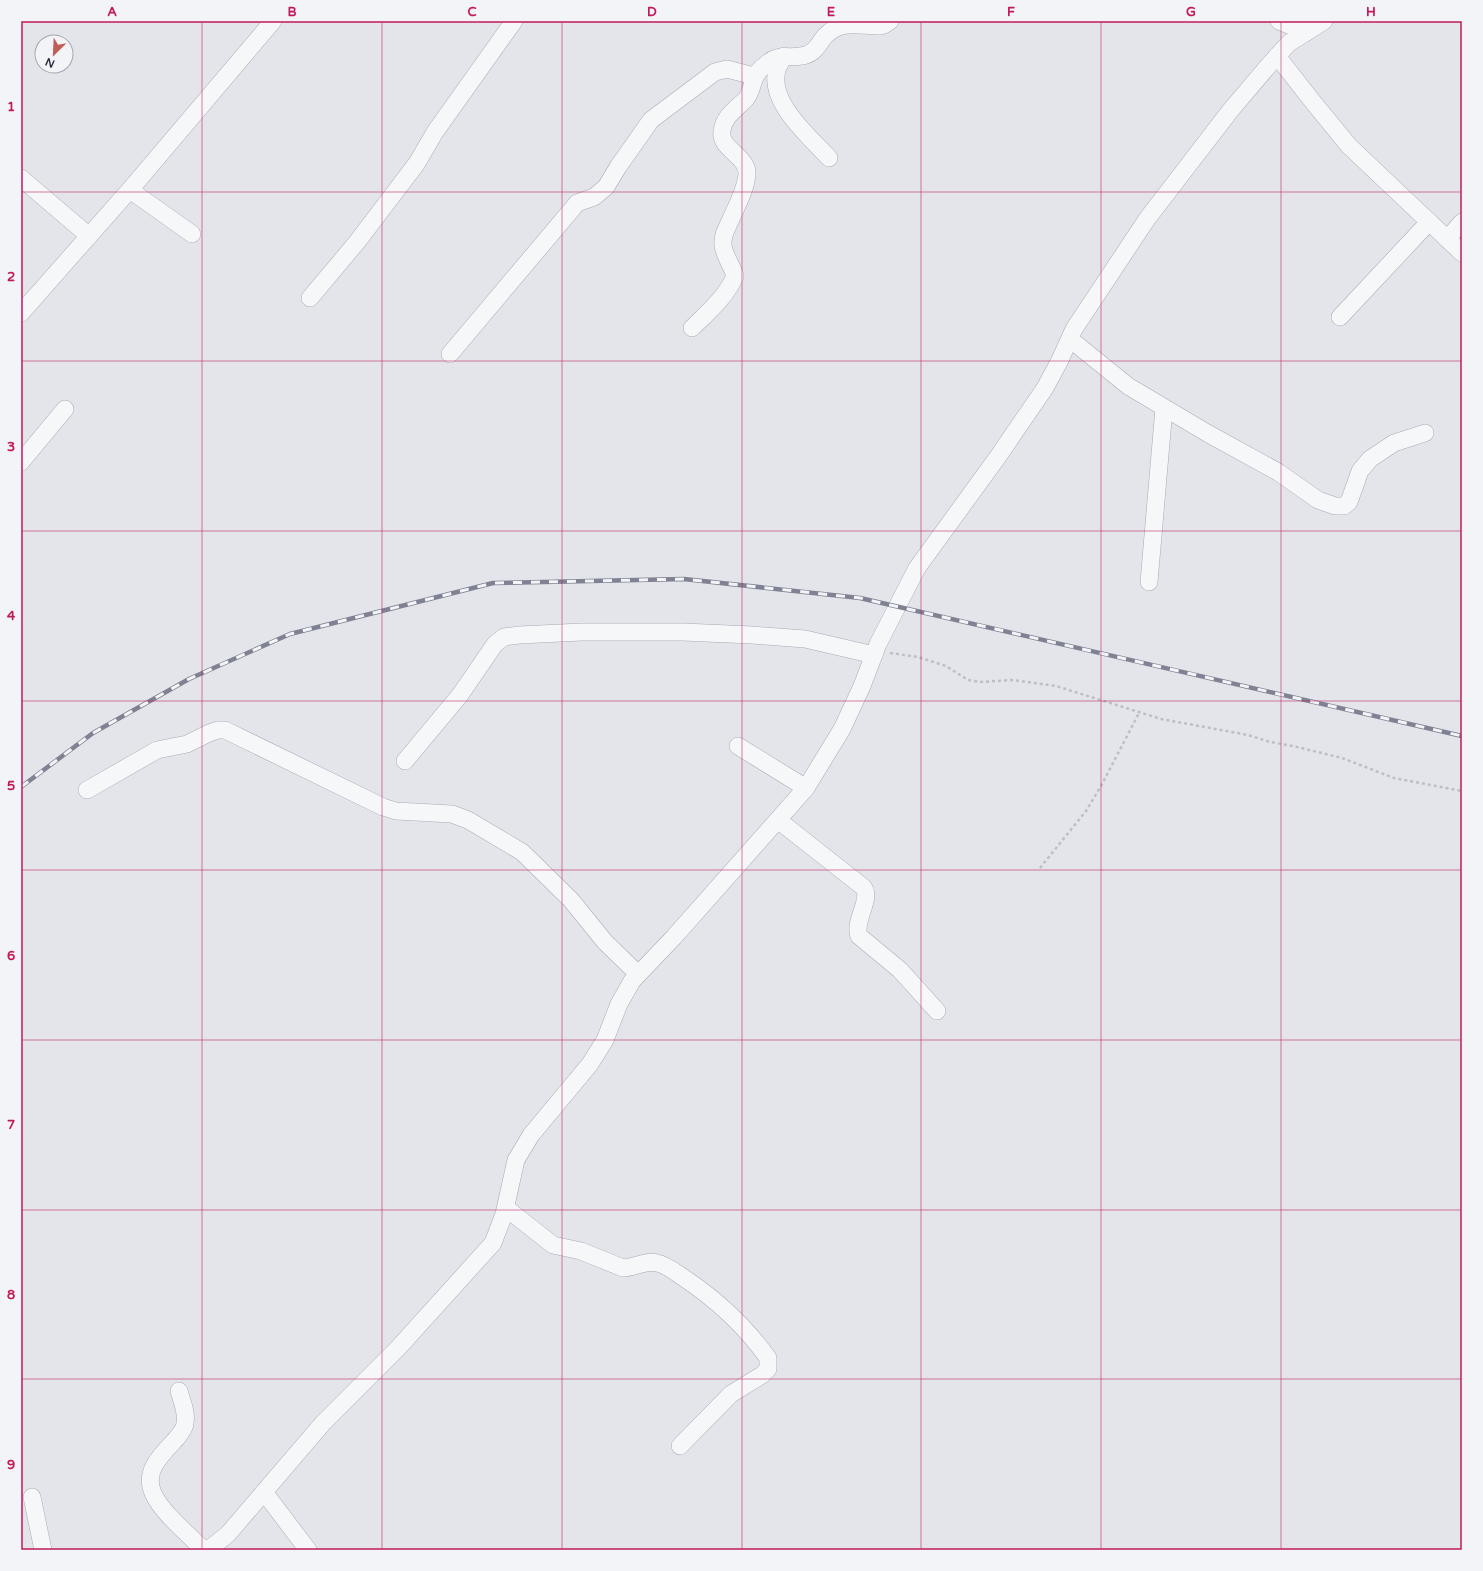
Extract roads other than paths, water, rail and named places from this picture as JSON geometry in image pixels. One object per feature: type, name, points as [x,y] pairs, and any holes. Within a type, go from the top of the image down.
[{"type":"street","points":[[21,313],[130,190],[273,21]]},
{"type":"street","points":[[310,298],[357,242],[417,163],[435,132],[514,21]]},
{"type":"street","points":[[692,328],[722,296],[733,282],[735,276],[725,254],[723,241],[724,233],[742,193],[747,172],[742,161],[723,139],[721,132],[728,116],[746,99],[754,76],[776,57],[801,56],[812,52],[826,35],[836,28],[846,24],[880,26],[890,21]]},
{"type":"street","points":[[1279,21],[1307,32]]},
{"type":"street","points":[[208,1550],[228,1534],[323,1423],[400,1347],[493,1243],[506,1208],[516,1160],[527,1140],[590,1064],[605,1040],[619,1004],[632,981],[674,937],[806,788],[842,729],[862,686],[875,653],[916,568],[997,458],[1045,388],[1059,362],[1074,328],[1147,219],[1230,111],[1277,56],[1289,43],[1324,21]]},
{"type":"street","points":[[784,56],[777,69],[776,83],[779,98],[787,112],[829,158]]},
{"type":"street","points":[[1277,56],[1312,102],[1349,146],[1462,253]]},
{"type":"street","points":[[450,354],[551,235],[562,219],[577,203],[594,197],[606,187],[651,120],[715,72],[727,69],[754,76]]},
{"type":"street","points":[[21,178],[89,236]]},
{"type":"street","points":[[130,190],[192,234]]},
{"type":"street","points":[[1340,317],[1429,222]]},
{"type":"street","points":[[1447,239],[1462,222]]},
{"type":"street","points":[[1070,339],[1128,386],[1278,472],[1318,500],[1335,506],[1344,506],[1349,502],[1360,471],[1370,458],[1394,443],[1425,433]]},
{"type":"street","points":[[1149,582],[1164,408]]},
{"type":"street","points":[[21,462],[65,409]]},
{"type":"street","points":[[405,761],[460,695],[495,644],[504,637],[582,632],[683,632],[805,639],[875,653]]},
{"type":"street","points":[[87,790],[157,750],[187,744],[209,733],[218,730],[225,730],[383,807],[396,811],[452,814],[468,820],[502,839],[522,852],[571,900],[605,942],[638,974]]},
{"type":"street","points":[[738,746],[806,788]]},
{"type":"street","points":[[778,820],[866,890],[858,925],[859,936],[900,970],[937,1010]]},
{"type":"street","points":[[506,1208],[553,1246],[581,1251],[623,1268],[631,1268],[648,1263],[656,1263],[669,1268],[697,1286],[720,1304],[732,1315],[764,1352],[768,1358],[768,1369],[762,1375],[731,1394],[680,1446]]},
{"type":"street","points":[[179,1391],[185,1414],[185,1425],[157,1459],[150,1473],[150,1484],[153,1494],[160,1505],[204,1550]]},
{"type":"street","points":[[264,1492],[308,1550]]},
{"type":"street","points":[[32,1497],[43,1550]]},
{"type":"railway","points":[[21,787],[93,733],[189,679],[290,634],[493,583],[684,579],[860,598],[1462,736]]}]
